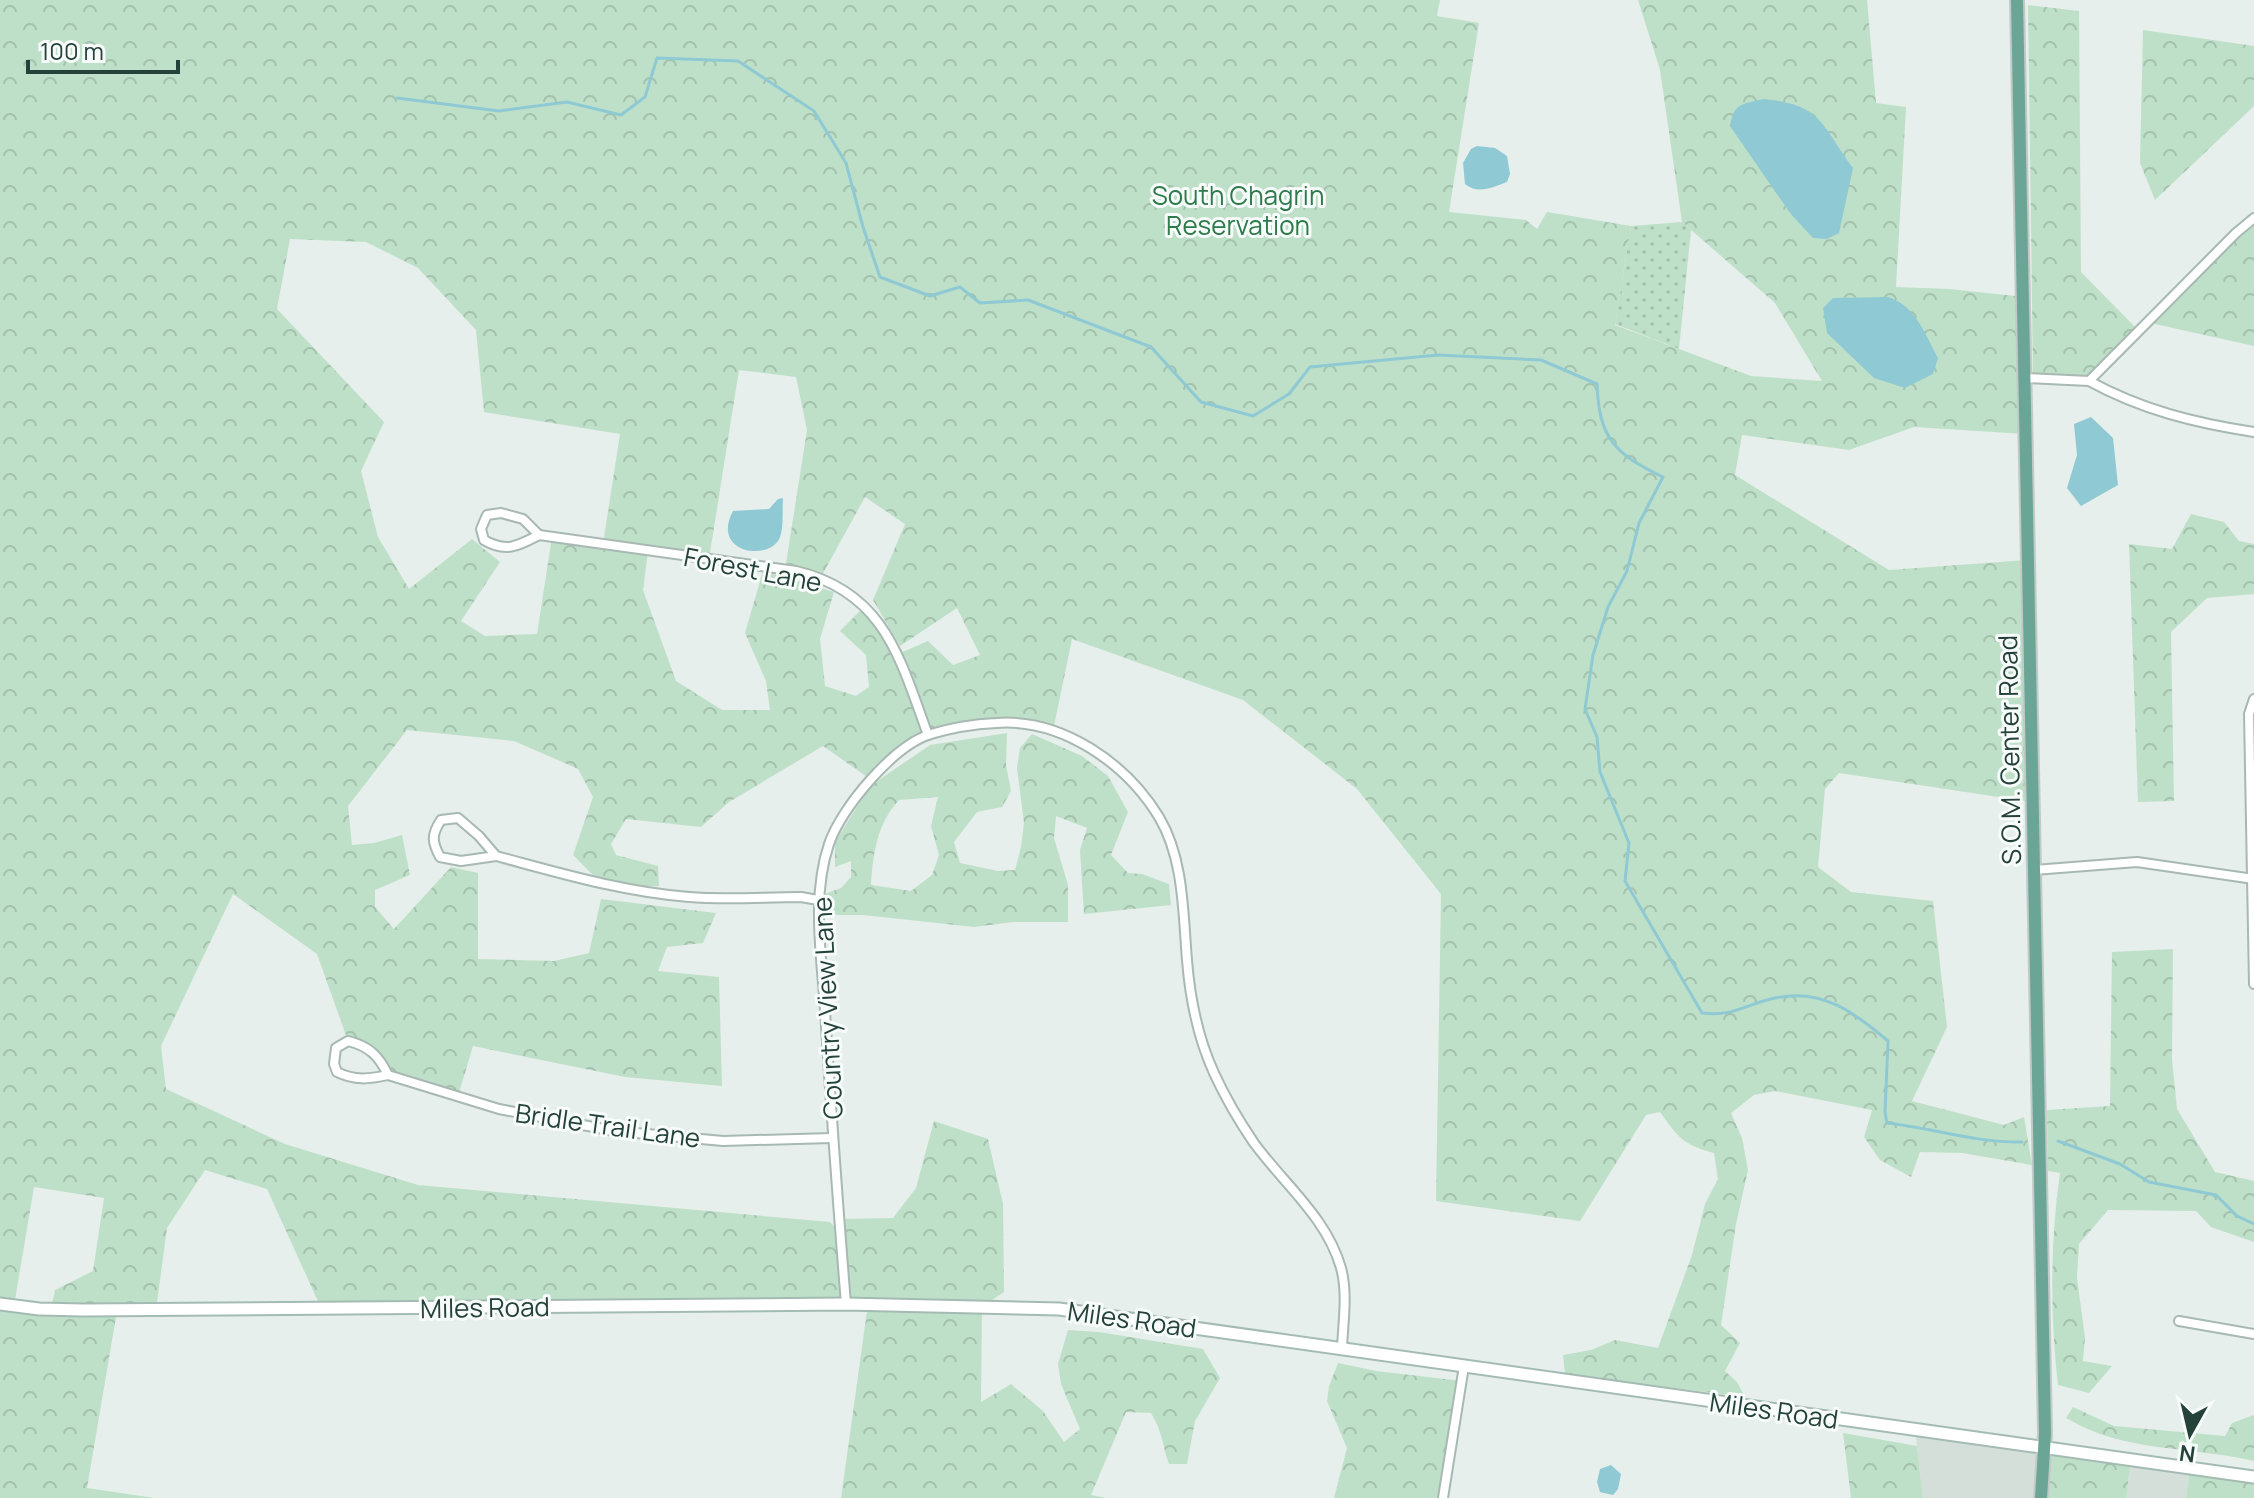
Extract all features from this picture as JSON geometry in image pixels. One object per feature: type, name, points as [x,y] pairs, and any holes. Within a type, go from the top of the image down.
[{"type":"main road","name":"S.O.M. Center Road","points":[[2017,0],[2046,1448],[2041,1498]]},
{"type":"main road","name":"Miles Road","points":[[0,1304],[83,1310],[846,1304],[1059,1309],[2254,1477]]},
{"type":"street","points":[[2089,381],[2254,218]]},
{"type":"street","points":[[2026,378],[2089,381],[2151,410],[2195,423],[2254,432]]},
{"type":"street","name":"Forest Lane","points":[[539,535],[523,519],[501,513],[487,515],[481,529],[484,540],[497,548],[519,546],[539,535],[821,577],[865,606],[895,645],[928,735]]},
{"type":"street","points":[[2254,699],[2249,714],[2254,984]]},
{"type":"street","name":"Country View Lane","points":[[846,1304],[832,1138],[818,900],[829,844],[844,811],[870,779],[928,735],[997,722],[1032,724],[1064,734],[1120,769],[1142,792],[1161,820],[1175,855],[1191,992],[1203,1043],[1225,1097],[1255,1144],[1331,1240],[1342,1272],[1342,1348]]},
{"type":"street","points":[[496,856],[458,818],[441,820],[433,832],[433,844],[440,857],[461,861],[496,856],[571,878],[691,897],[818,900]]},
{"type":"street","points":[[2034,870],[2137,862],[2254,879]]},
{"type":"street","name":"Bridle Trail Lane","points":[[388,1075],[373,1051],[361,1044],[348,1041],[336,1048],[334,1064],[337,1072],[348,1078],[367,1080],[388,1075],[499,1109],[614,1131],[723,1141],[832,1138]]},
{"type":"street","points":[[2179,1321],[2254,1334]]},
{"type":"street","points":[[1443,1498],[1464,1366]]},
{"type":"shaded area","points":[[1915,1430],[2046,1448],[2041,1498],[1923,1498]]},
{"type":"shaded area","points":[[2131,1460],[2190,1468],[2186,1498],[2126,1498]]},
{"type":"green space","name":"South Chagrin Reservation","points":[[0,0],[1440,0],[1437,16],[1479,23],[1449,212],[1526,220],[1537,229],[1547,212],[1631,226],[1615,325],[1751,376],[1822,381],[1775,303],[1682,222],[1660,70],[1638,0],[1867,0],[1876,103],[1906,107],[1896,287],[2024,297],[2025,434],[1914,427],[1849,450],[1742,435],[1735,475],[1889,570],[2027,560],[2032,802],[1839,773],[1825,789],[1818,867],[1851,892],[1933,901],[1947,1027],[1912,1101],[2004,1125],[2024,1117],[2032,1165],[1962,1153],[1920,1152],[1911,1177],[1880,1160],[1864,1137],[1872,1110],[1775,1091],[1754,1095],[1731,1113],[1742,1138],[1748,1170],[1736,1224],[1721,1325],[1740,1343],[1725,1371],[1737,1382],[1745,1397],[1565,1374],[1563,1355],[1591,1350],[1615,1340],[1658,1348],[1692,1255],[1705,1204],[1718,1179],[1714,1153],[1682,1139],[1660,1112],[1646,1115],[1580,1221],[1436,1201],[1441,894],[1357,789],[1243,700],[1072,639],[1053,731],[997,722],[928,735],[870,779],[823,746],[729,802],[701,827],[626,819],[611,844],[616,855],[658,866],[659,886],[628,886],[593,875],[573,855],[593,797],[578,769],[514,741],[407,730],[348,806],[352,845],[402,835],[410,875],[375,890],[375,907],[394,929],[451,867],[478,873],[478,959],[554,961],[589,953],[601,899],[716,913],[703,943],[667,947],[658,971],[719,977],[722,1086],[625,1077],[473,1046],[458,1096],[388,1075],[382,1063],[348,1041],[317,954],[233,894],[161,1046],[166,1089],[285,1144],[418,1185],[830,1222],[840,1233],[839,1219],[893,1218],[916,1188],[934,1121],[988,1139],[1003,1204],[1004,1292],[982,1307],[981,1402],[1011,1384],[1043,1411],[1064,1442],[1080,1429],[1061,1384],[1058,1364],[1068,1330],[1203,1349],[1220,1378],[1195,1421],[1187,1464],[1169,1464],[1151,1413],[1126,1412],[1091,1495],[1107,1498],[841,1498],[868,1304],[321,1308],[267,1189],[205,1170],[167,1228],[156,1310],[117,1311],[87,1488],[155,1498],[0,1498]],"holes":[[[290,239],[366,242],[418,268],[476,330],[484,412],[620,434],[603,544],[552,537],[537,634],[485,636],[461,621],[500,562],[472,539],[409,589],[378,537],[361,471],[384,422],[277,309]],[[739,370],[796,377],[807,430],[785,570],[821,577],[865,497],[905,524],[873,600],[900,646],[957,608],[980,655],[953,665],[928,641],[898,654],[865,606],[840,631],[866,655],[869,687],[856,696],[825,686],[820,639],[834,592],[763,571],[745,633],[766,681],[770,710],[722,710],[676,681],[643,590],[648,551],[709,559]],[[34,1187],[104,1198],[93,1271],[55,1290],[51,1309],[14,1306]]]},
{"type":"green space","points":[[2028,5],[2079,11],[2081,272],[2138,330],[2089,381],[2033,379]]},
{"type":"green space","points":[[2143,30],[2254,46],[2254,106],[2155,200],[2140,163]]},
{"type":"green space","points":[[2254,218],[2254,346],[2146,322]]},
{"type":"green space","points":[[1682,222],[1691,230],[1679,349],[1615,324],[1631,226]]},
{"type":"green space","points":[[2191,514],[2224,522],[2239,541],[2254,544],[2254,594],[2207,598],[2171,632],[2174,801],[2138,802],[2129,544],[2172,549]]},
{"type":"green space","points":[[1007,733],[1006,765],[1011,791],[1002,807],[977,812],[954,842],[960,863],[998,871],[1015,870],[1024,823],[1017,768],[1020,748],[1032,734],[1082,756],[1108,776],[1128,812],[1111,855],[1128,873],[1142,874],[1169,884],[1171,905],[1084,914],[1080,850],[1087,828],[1056,816],[1054,838],[1068,885],[1068,922],[1013,922],[974,927],[836,915],[826,908],[825,894],[841,888],[851,877],[851,861],[835,867],[835,842],[870,786],[930,745]],"holes":[[[938,797],[931,826],[939,855],[932,875],[911,891],[871,885],[878,840],[886,819],[899,800]]]},
{"type":"green space","points":[[2173,949],[2172,1059],[2177,1109],[2215,1172],[2254,1181],[2254,1242],[2211,1227],[2196,1211],[2108,1210],[2079,1244],[2077,1278],[2085,1338],[2083,1361],[2112,1366],[2089,1393],[2058,1385],[2052,1279],[2060,1173],[2048,1171],[2047,1110],[2110,1106],[2112,952]]},
{"type":"green space","points":[[1338,1363],[1376,1371],[1462,1381],[1443,1498],[1334,1498],[1347,1448],[1327,1401]]},
{"type":"green space","points":[[2073,1407],[2114,1426],[2225,1436],[2232,1423],[2254,1415],[2254,1461],[2111,1437],[2066,1418]]},
{"type":"green space","points":[[1843,1433],[1917,1446],[1923,1498],[1851,1498]]},
{"type":"green space","points":[[2046,1448],[2131,1460],[2126,1498],[2041,1498]]},
{"type":"green space","points":[[2190,1468],[2254,1477],[2254,1498],[2186,1498]]},
{"type":"water","points":[[1764,99],[1799,106],[1810,112],[1827,129],[1853,168],[1839,233],[1827,239],[1813,238],[1790,213],[1730,126],[1737,108]]},
{"type":"water","points":[[1477,146],[1495,148],[1507,156],[1510,174],[1507,182],[1480,190],[1465,184],[1463,163],[1471,149]]},
{"type":"water","points":[[1888,297],[1912,313],[1938,358],[1933,374],[1905,388],[1874,378],[1827,333],[1823,308],[1833,298]]},
{"type":"water","points":[[2091,417],[2113,438],[2118,485],[2081,506],[2067,488],[2077,455],[2074,424]]},
{"type":"water","points":[[783,498],[781,533],[774,545],[755,551],[735,545],[729,537],[728,525],[733,511],[769,509]]},
{"type":"water","points":[[1611,1465],[1621,1474],[1618,1489],[1613,1495],[1600,1492],[1597,1482],[1600,1469]]},
{"type":"waterway","points":[[397,98],[499,111],[567,102],[621,115],[645,97],[657,58],[738,61],[814,111],[846,163],[880,277],[930,296],[960,287],[980,303],[1028,300],[1151,347],[1201,402],[1253,416],[1289,394],[1310,367],[1438,355],[1541,360],[1597,384],[1601,418],[1613,442],[1633,460],[1663,477],[1639,523],[1627,571],[1608,607],[1593,655],[1585,709],[1597,737],[1600,772],[1629,843],[1625,881],[1702,1013],[1732,1012],[1775,998],[1792,996],[1808,996],[1836,1005],[1888,1041],[1887,1123],[1988,1140],[2022,1142]]},
{"type":"waterway","points":[[2058,1141],[2120,1164],[2149,1182],[2216,1195],[2237,1216],[2254,1224]]}]
